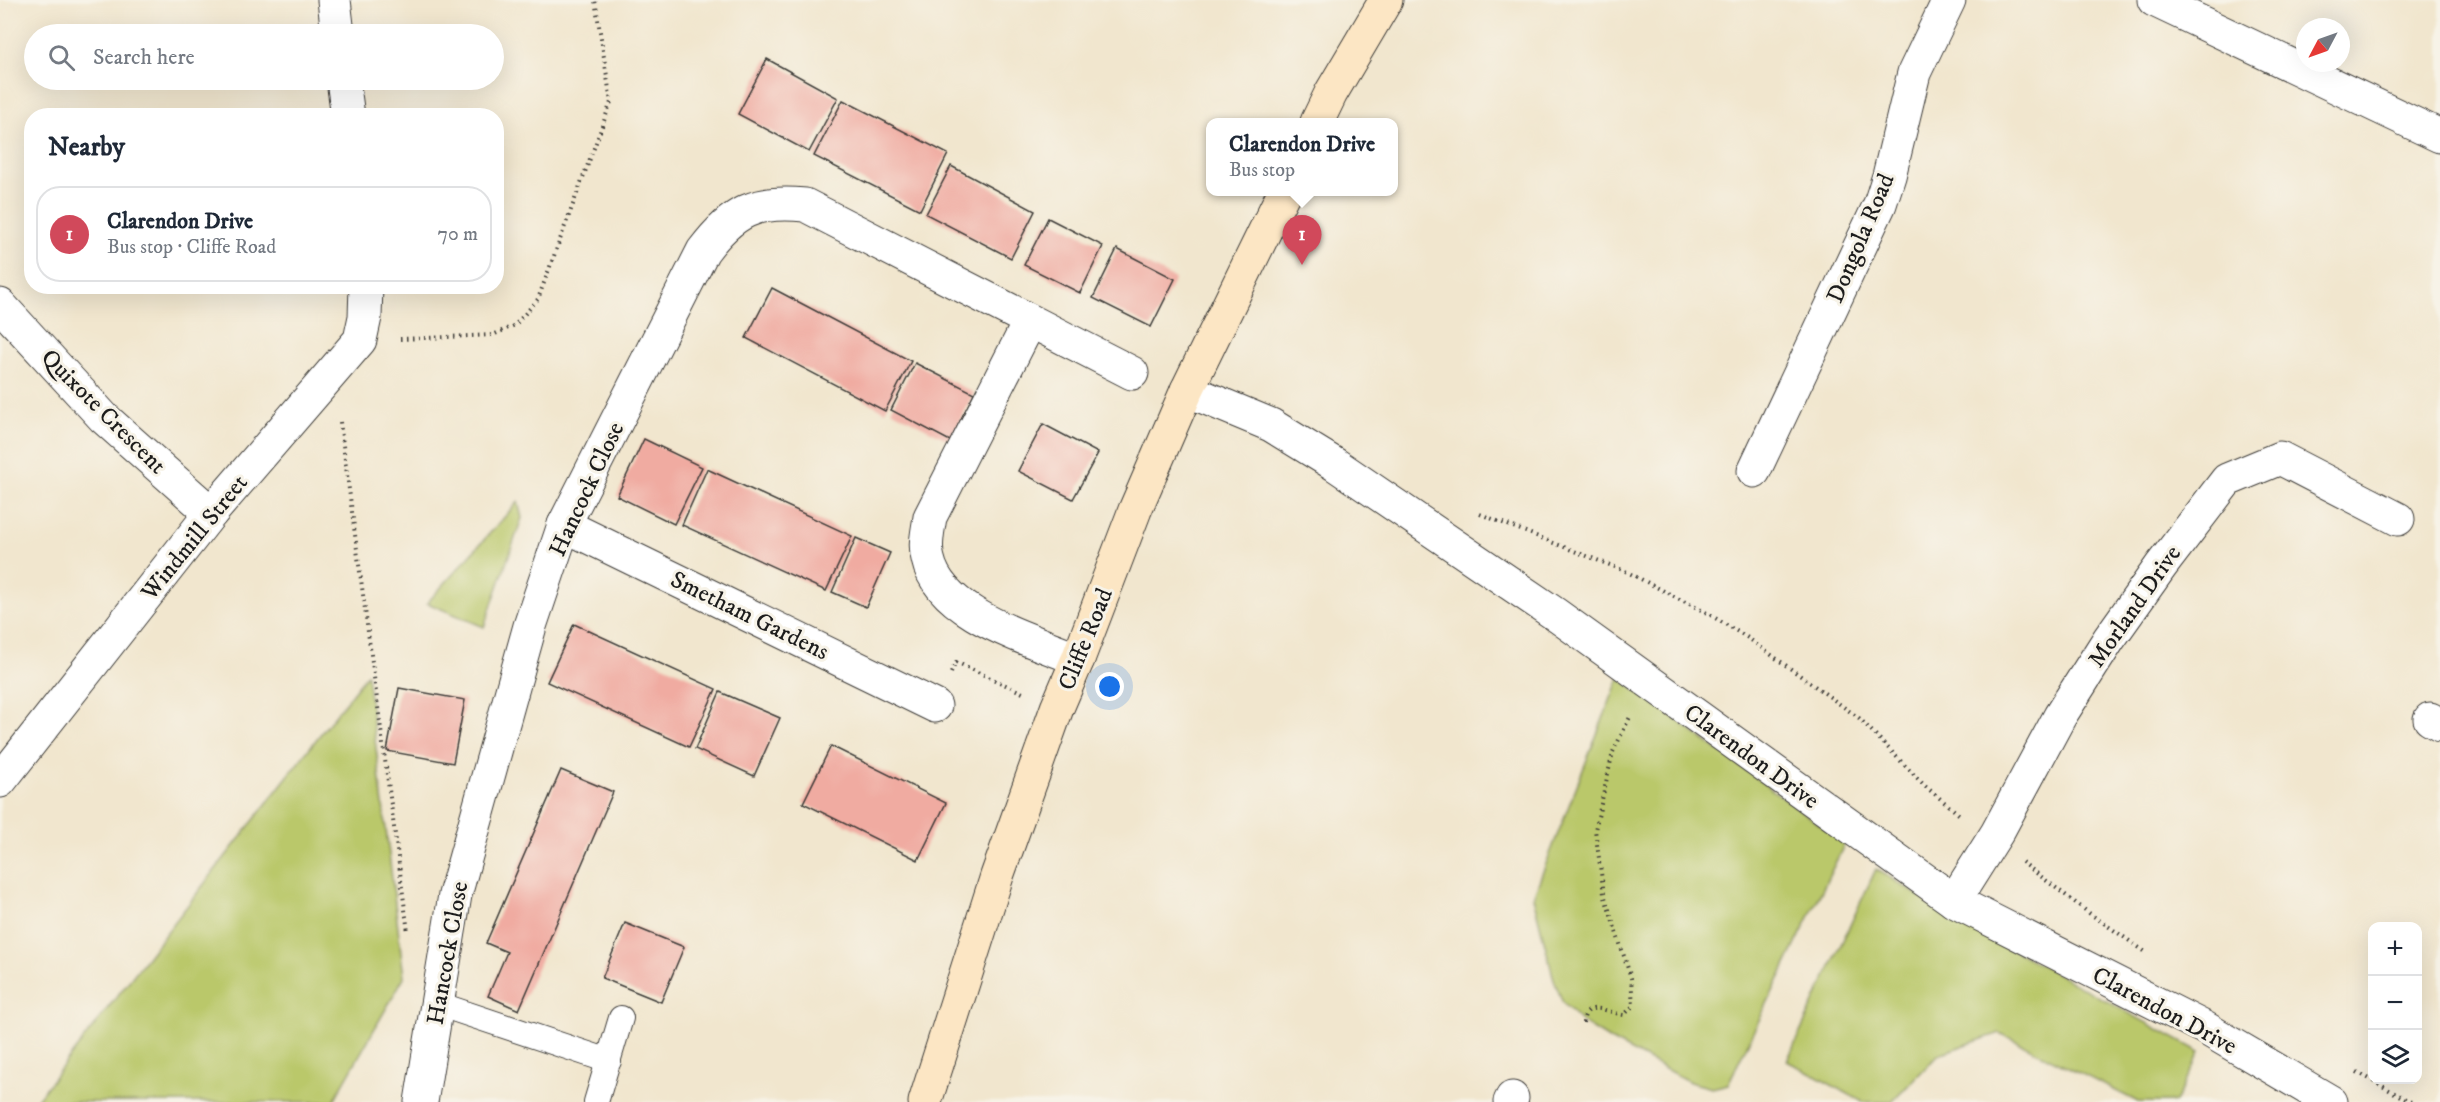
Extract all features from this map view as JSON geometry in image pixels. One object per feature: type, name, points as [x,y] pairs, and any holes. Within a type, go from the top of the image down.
[{"type":"street","points":[[334,0],[337,24]]},
{"type":"street","points":[[1320,118],[1386,0]]},
{"type":"street","name":"Dongola Road","points":[[1754,471],[1880,204],[1914,73],[1950,0]]},
{"type":"street","points":[[2154,0],[2440,136]]},
{"type":"street","points":[[344,90],[347,108]]},
{"type":"street","name":"Cliffe Road","points":[[925,1102],[998,876],[1057,708],[1135,510],[1187,390],[1282,196]]},
{"type":"street","name":"Hancock Close","points":[[421,1102],[455,895],[530,626],[564,525],[703,251],[730,221],[754,207],[777,202],[805,205],[1132,373]]},
{"type":"street","points":[[360,340],[365,317],[366,294]]},
{"type":"street","name":"Quixote Crescent","points":[[0,305],[104,418],[211,513]]},
{"type":"street","points":[[1030,321],[930,518],[926,543],[928,560],[944,590],[975,614],[1078,658]]},
{"type":"street","name":"Windmill Street","points":[[0,781],[211,513],[360,340]]},
{"type":"street","name":"Clarendon Drive","points":[[1187,390],[1271,425],[1336,465],[1555,614],[1954,901],[2205,1028],[2331,1102]]},
{"type":"street","name":"Morland Drive","points":[[1954,901],[1991,841],[2060,716],[2109,639],[2227,480],[2280,459],[2398,519]]},
{"type":"street","name":"Smetham Gardens","points":[[564,525],[935,706]]},
{"type":"lane","points":[[438,1004],[609,1061]]},
{"type":"lane","points":[[596,1102],[621,1018]]},
{"type":"path","points":[[360,340],[493,335],[515,325],[538,299],[610,102],[595,0]]},
{"type":"path","points":[[333,370],[409,941]]},
{"type":"path","points":[[1473,512],[1625,571],[1707,613],[1748,638],[1859,718],[1925,786],[1991,841],[2151,956]]},
{"type":"path","points":[[935,706],[956,662],[1057,708]]},
{"type":"path","points":[[1583,1023],[1584,1016],[1590,1009],[1600,1007],[1612,1013],[1624,1015],[1633,1005],[1631,978],[1604,894],[1595,830],[1613,752],[1632,713]]},
{"type":"path","points":[[2348,1067],[2411,1102]]},
{"type":"green space","points":[[518,502],[522,518],[484,627],[427,603]]},
{"type":"green space","points":[[367,674],[404,977],[333,1102],[35,1102]]},
{"type":"green space","points":[[1619,678],[1845,843],[1728,1084],[1712,1088],[1690,1082],[1612,1041],[1583,1023],[1563,1003],[1554,980],[1533,897]]},
{"type":"green space","points":[[1876,869],[1953,917],[2200,1052],[2175,1102],[2138,1102],[2000,1033],[1939,1054],[1892,1102],[1863,1102],[1787,1061]]},
{"type":"building","points":[[767,59],[838,98],[809,152],[738,114]]},
{"type":"building","points":[[843,100],[948,154],[920,210],[814,156]]},
{"type":"building","points":[[951,166],[1035,211],[1011,258],[926,214]]},
{"type":"building","points":[[1048,218],[1103,246],[1080,293],[1024,265]]},
{"type":"building","points":[[1117,249],[1175,279],[1151,327],[1093,298]]},
{"type":"building","points":[[772,288],[911,361],[885,411],[746,338]]},
{"type":"building","points":[[915,363],[974,393],[950,441],[891,410]]},
{"type":"building","points":[[1043,424],[1098,453],[1073,499],[1018,471]]},
{"type":"building","points":[[644,439],[702,467],[674,524],[617,496]]},
{"type":"building","points":[[707,469],[852,536],[826,591],[682,525]]},
{"type":"building","points":[[856,538],[890,553],[866,607],[832,592]]},
{"type":"building","points":[[574,624],[716,689],[689,747],[547,682]]},
{"type":"building","points":[[399,688],[465,700],[453,763],[387,751]]},
{"type":"building","points":[[720,692],[780,718],[754,776],[695,749]]},
{"type":"building","points":[[831,746],[946,803],[918,860],[803,803]]},
{"type":"building","points":[[561,770],[613,792],[519,1010],[488,996],[507,952],[486,943]]},
{"type":"building","points":[[625,923],[684,947],[661,1002],[602,978]]},
{"type":"place","name":"Clarendon Drive","points":[[1302,265]]}]
